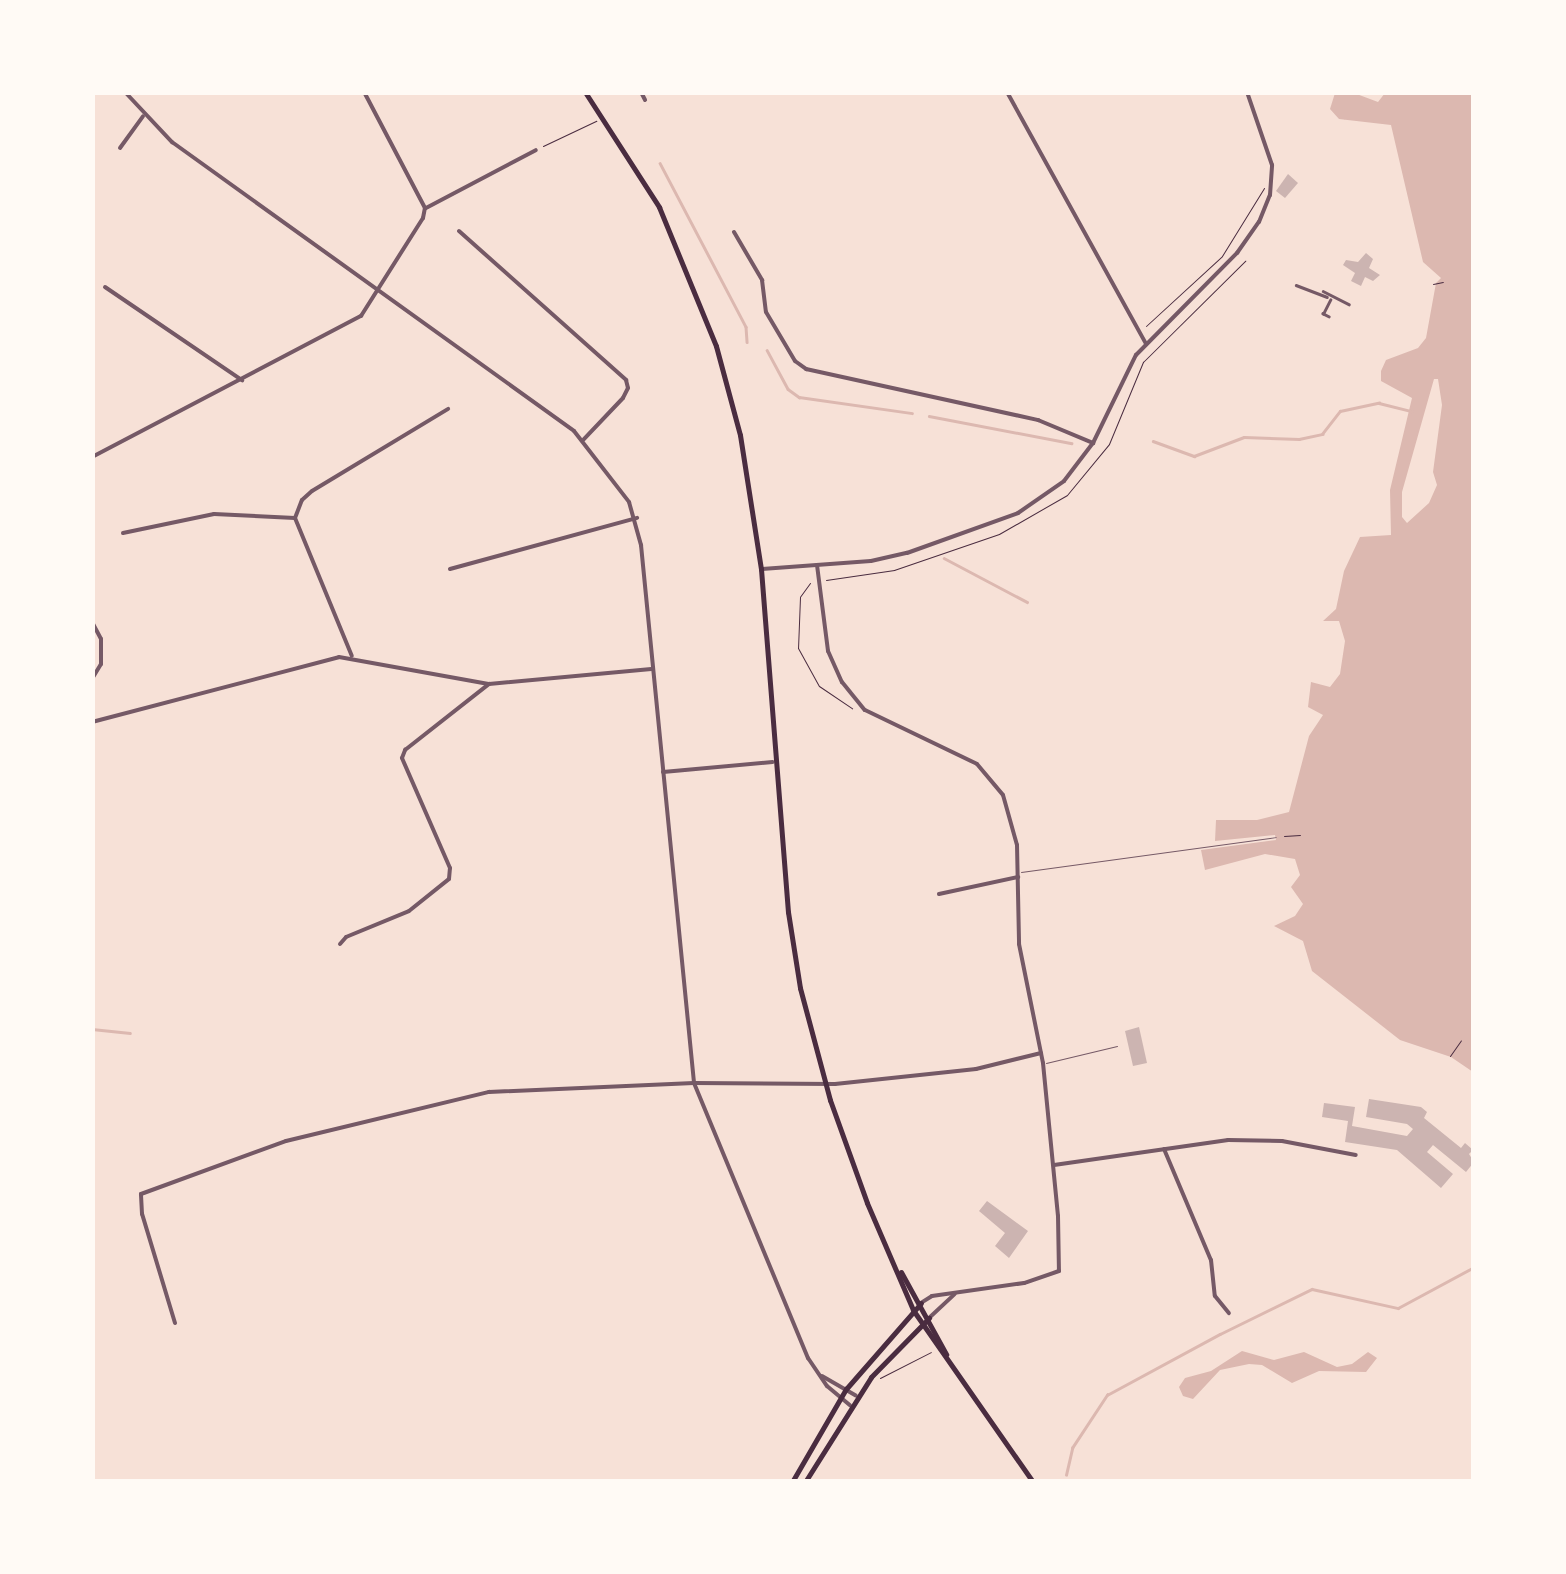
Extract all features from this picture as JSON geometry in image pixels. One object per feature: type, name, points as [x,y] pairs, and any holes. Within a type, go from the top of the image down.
[{"type":"main road","points":[[586,92],[660,207],[716,346],[746,464],[761,568],[773,762],[788,912],[800,988],[826,1084],[867,1203],[922,1326],[1033,1482]]},
{"type":"main road","points":[[894,1259],[922,1303],[951,1366]]},
{"type":"main road","points":[[792,1482],[846,1389],[922,1303]]},
{"type":"main road","points":[[805,1482],[856,1396],[890,1354],[929,1318]]},
{"type":"street","points":[[125,92],[143,116],[186,153],[584,440],[637,518],[694,1083],[818,1374],[850,1405]]},
{"type":"street","points":[[364,92],[425,208]]},
{"type":"street","points":[[640,92],[645,100]]},
{"type":"street","points":[[1008,92],[1146,344]]},
{"type":"street","points":[[761,568],[889,558],[1018,513],[1050,494],[1093,443],[1123,376],[1146,344],[1237,253],[1264,212],[1272,164],[1247,92]]},
{"type":"street","points":[[120,148],[143,116]]},
{"type":"street","points":[[92,457],[361,316],[425,208],[536,150]]},
{"type":"street","points":[[459,230],[626,380],[628,388],[623,398],[584,440]]},
{"type":"street","points":[[734,232],[762,280],[762,305],[795,361],[806,369],[1038,420],[1093,443]]},
{"type":"street","points":[[1296,285],[1349,304]]},
{"type":"street","points":[[105,287],[242,380]]},
{"type":"street","points":[[1323,291],[1329,298]]},
{"type":"street","points":[[1329,298],[1323,314],[1329,317]]},
{"type":"street","points":[[1317,304],[1326,308]]},
{"type":"street","points":[[353,658],[295,518],[302,500],[312,491],[448,409]]},
{"type":"street","points":[[123,533],[214,514],[295,518]]},
{"type":"street","points":[[450,570],[637,518]]},
{"type":"street","points":[[818,564],[828,651],[842,682],[865,710],[964,756],[992,778],[1012,819],[1019,944],[1043,1063],[1054,1165],[1059,1271],[1024,1283],[958,1291],[922,1303]]},
{"type":"street","points":[[92,622],[100,639],[100,664],[92,679]]},
{"type":"street","points":[[92,722],[338,658],[490,684],[654,668]]},
{"type":"street","points":[[340,944],[346,937],[409,912],[449,879],[450,868],[402,758],[405,750],[490,684]]},
{"type":"street","points":[[663,772],[773,762]]},
{"type":"street","points":[[938,894],[1018,875]]},
{"type":"street","points":[[175,1323],[142,1214],[141,1194],[286,1141],[490,1092],[694,1083],[826,1084],[976,1069],[1041,1054]]},
{"type":"street","points":[[1054,1165],[1256,1140],[1356,1155]]},
{"type":"street","points":[[1164,1149],[1211,1260],[1215,1296],[1229,1313]]},
{"type":"street","points":[[929,1318],[958,1291]]},
{"type":"street","points":[[818,1374],[856,1396]]},
{"type":"lane","points":[[1018,875],[1276,837]]},
{"type":"lane","points":[[1043,1063],[1116,1046]]},
{"type":"path","points":[[536,150],[604,119]]},
{"type":"path","points":[[1138,334],[1222,256],[1262,192]]},
{"type":"path","points":[[865,710],[848,707],[820,686],[798,648],[800,597],[806,584],[875,575],[968,545],[1031,519],[1068,496],[1094,468],[1109,444],[1144,362],[1246,261]]},
{"type":"path","points":[[1433,284],[1443,282]]},
{"type":"path","points":[[1276,837],[1300,835]]},
{"type":"path","points":[[1450,1056],[1461,1040]]},
{"type":"path","points":[[874,1384],[930,1352]]},
{"type":"shaded area","points":[[1335,93],[1354,93],[1378,102],[1385,93],[1473,93],[1473,1072],[1451,1057],[1400,1040],[1312,971],[1303,941],[1274,926],[1295,916],[1303,904],[1291,887],[1300,875],[1295,859],[1265,854],[1205,870],[1201,850],[1276,840],[1275,835],[1215,841],[1216,820],[1257,820],[1289,812],[1309,736],[1323,715],[1308,707],[1311,682],[1330,687],[1340,674],[1345,641],[1339,621],[1323,621],[1336,609],[1344,571],[1360,537],[1391,535],[1390,490],[1412,398],[1381,381],[1381,371],[1386,360],[1418,348],[1426,338],[1436,283],[1441,278],[1423,262],[1391,125],[1339,119],[1330,109]],"holes":[[[1434,379],[1438,379],[1442,405],[1433,472],[1437,485],[1429,503],[1407,523],[1402,517],[1402,492]]]},
{"type":"shaded area","points":[[1242,1351],[1274,1360],[1304,1352],[1337,1367],[1352,1364],[1368,1352],[1377,1358],[1366,1372],[1319,1371],[1292,1383],[1262,1365],[1249,1364],[1220,1370],[1193,1399],[1183,1396],[1179,1387],[1185,1378],[1211,1371]]},
{"type":"building","points":[[1288,174],[1298,183],[1285,198],[1276,191]]},
{"type":"building","points":[[1366,253],[1373,259],[1369,268],[1380,275],[1373,281],[1365,277],[1361,286],[1351,281],[1355,273],[1343,265],[1346,260],[1358,262]]},
{"type":"building","points":[[1139,1027],[1147,1063],[1133,1066],[1125,1031]]},
{"type":"building","points":[[1369,1099],[1421,1107],[1427,1112],[1424,1118],[1461,1148],[1465,1143],[1473,1150],[1469,1154],[1474,1162],[1466,1172],[1433,1145],[1427,1152],[1453,1174],[1441,1188],[1397,1150],[1345,1142],[1348,1121],[1322,1117],[1324,1103],[1355,1107],[1352,1126],[1407,1136],[1413,1129],[1407,1124],[1366,1117]]},
{"type":"building","points":[[987,1201],[1028,1231],[1009,1258],[995,1246],[1005,1233],[979,1211]]},
{"type":"waterway","points":[[660,163],[746,327],[747,342]]},
{"type":"waterway","points":[[767,350],[788,389],[799,397],[912,413]]},
{"type":"waterway","points":[[1153,441],[1194,456],[1244,437],[1299,439],[1322,434],[1340,411],[1379,403],[1412,411]]},
{"type":"waterway","points":[[929,416],[1071,443]]},
{"type":"waterway","points":[[944,558],[1027,602]]},
{"type":"waterway","points":[[92,1029],[130,1033]]},
{"type":"waterway","points":[[1066,1475],[1072,1448],[1107,1395],[1220,1334],[1312,1289],[1398,1308],[1474,1267]]}]
